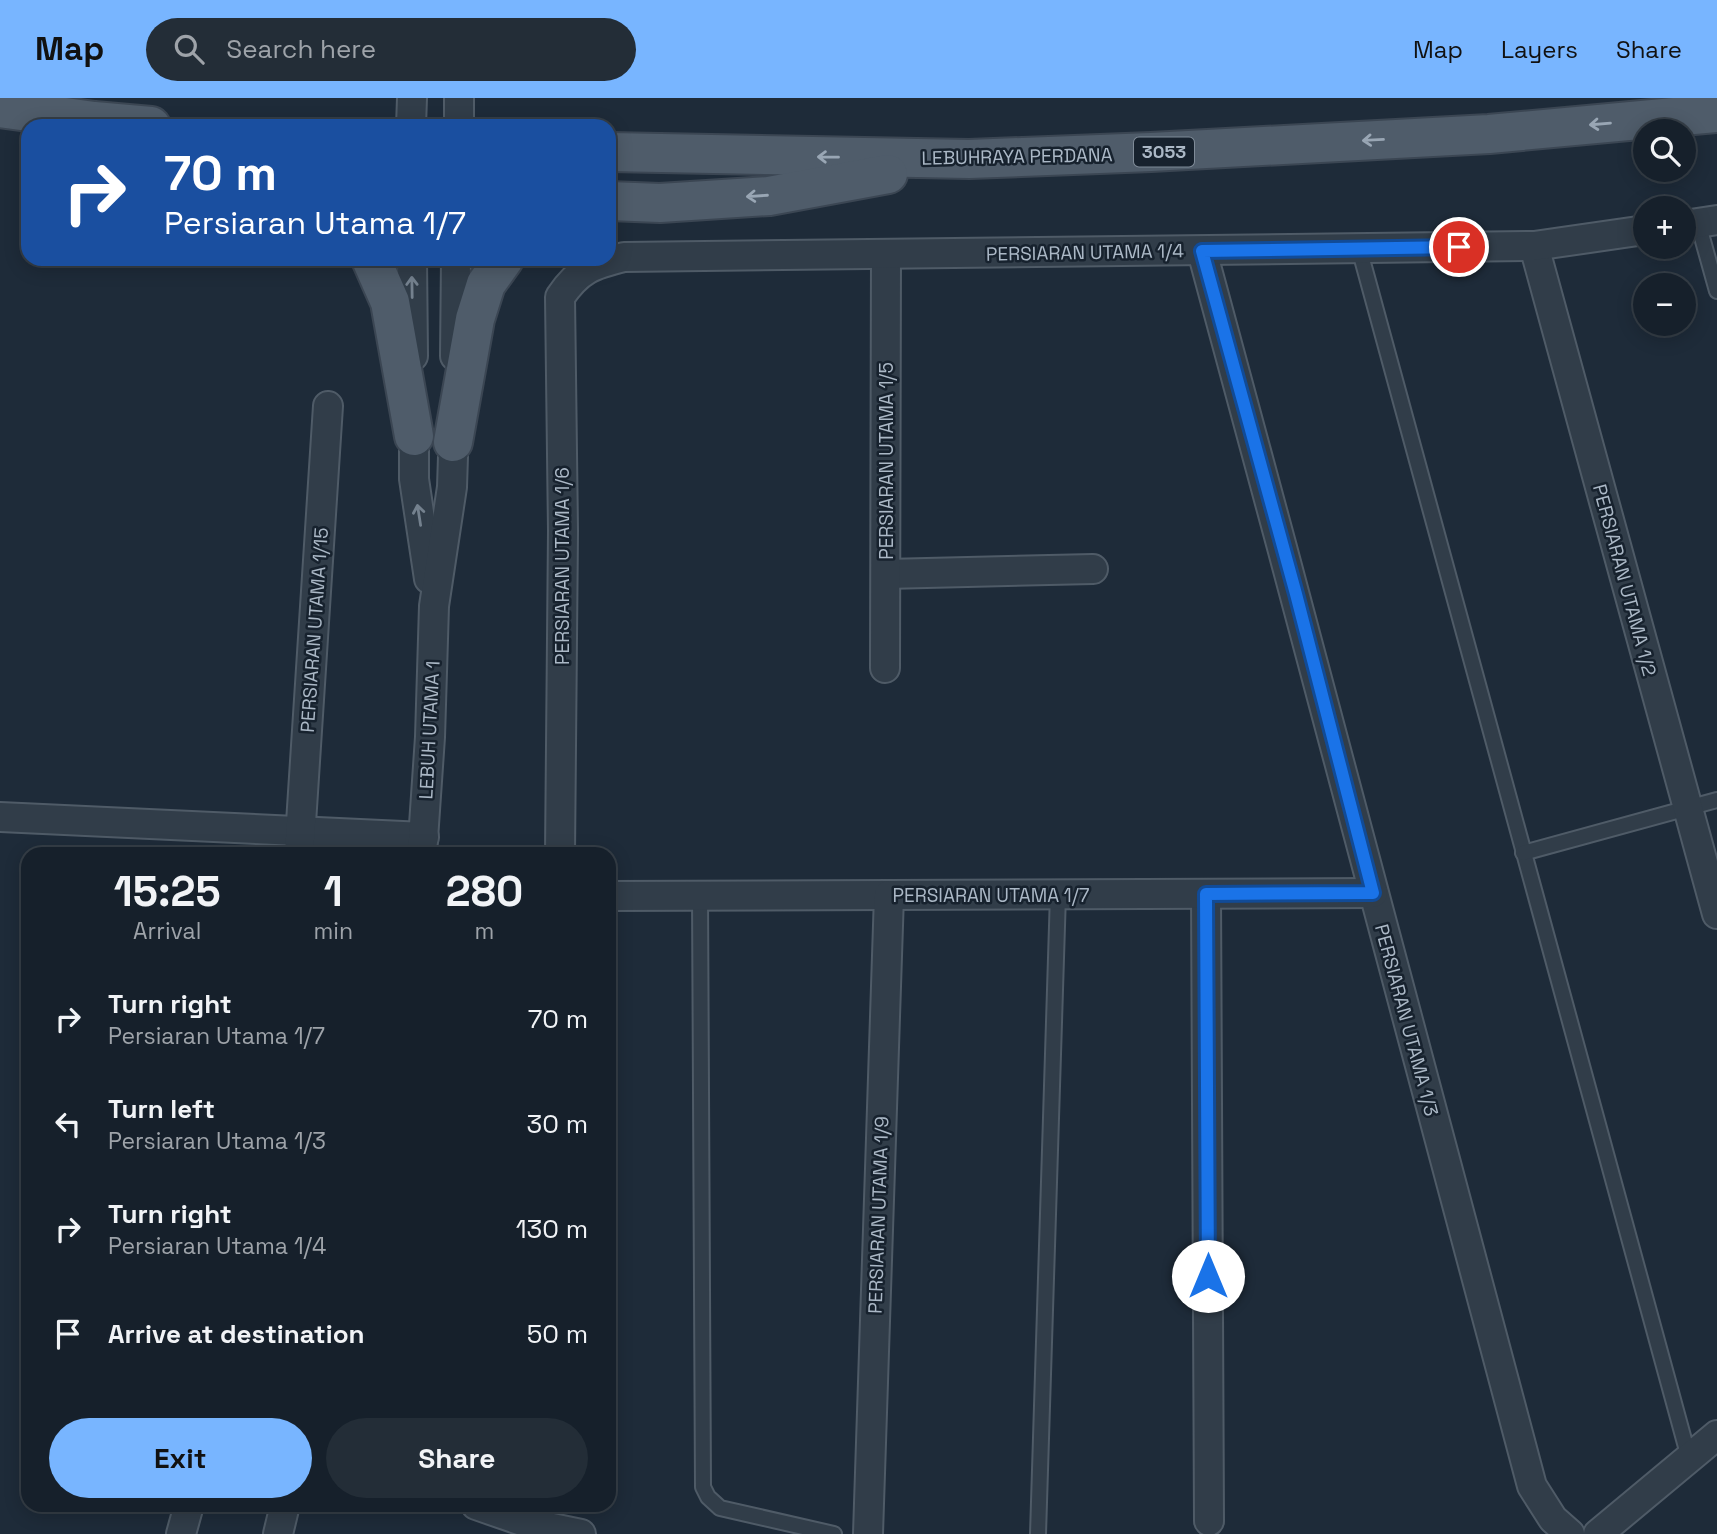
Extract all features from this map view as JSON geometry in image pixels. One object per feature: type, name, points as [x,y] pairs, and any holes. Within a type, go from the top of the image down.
[{"type":"main road","points":[[6,108],[43,119]]},
{"type":"main road","points":[[6,108],[80,119]]},
{"type":"main road","name":"LEBUHRAYA PERDANA","points":[[616,152],[969,159],[1489,134],[1717,113]]},
{"type":"main road","points":[[616,201],[660,203],[769,196],[969,159]]},
{"type":"main road","points":[[374,266],[390,302],[414,436]]},
{"type":"main road","points":[[453,442],[475,319],[485,284],[499,266]]},
{"type":"street","points":[[411,119],[412,98]]},
{"type":"street","points":[[458,119],[459,98]]},
{"type":"street","name":"PERSIARAN UTAMA 1/4","points":[[616,259],[1534,246],[1633,232]]},
{"type":"street","name":"PERSIARAN UTAMA 1/2","points":[[1534,246],[1717,914]]},
{"type":"street","name":"PERSIARAN UTAMA 1/3","points":[[1202,251],[1296,594],[1532,1486],[1553,1519],[1570,1534]]},
{"type":"street","name":"PERSIARAN UTAMA 1/5","points":[[885,668],[886,254]]},
{"type":"street","points":[[412,266],[414,480],[434,606]]},
{"type":"street","points":[[434,606],[452,487],[456,266]]},
{"type":"street","name":"PERSIARAN UTAMA 1/4","points":[[572,281],[592,266]]},
{"type":"street","name":"PERSIARAN UTAMA 1/6","points":[[560,847],[563,531],[560,297],[572,281]]},
{"type":"street","name":"PERSIARAN UTAMA 1/15","points":[[300,843],[328,406]]},
{"type":"street","points":[[886,574],[1093,569]]},
{"type":"street","name":"LEBUH UTAMA 1","points":[[423,846],[434,606]]},
{"type":"street","points":[[0,817],[300,843],[423,846]]},
{"type":"street","name":"PERSIARAN UTAMA 1/7","points":[[616,896],[1373,893]]},
{"type":"street","points":[[1206,894],[1209,1521]]},
{"type":"street","name":"PERSIARAN UTAMA 1/9","points":[[867,1534],[889,895]]},
{"type":"street","points":[[1598,1534],[1717,1435]]},
{"type":"street","points":[[181,1534],[187,1512]]},
{"type":"street","points":[[278,1534],[283,1512]]},
{"type":"street","points":[[529,1514],[581,1534]]},
{"type":"lane","points":[[1700,222],[1717,291]]},
{"type":"lane","points":[[1359,248],[1689,1458]]},
{"type":"lane","points":[[1523,853],[1717,800]]},
{"type":"lane","points":[[1038,1534],[1058,894]]},
{"type":"lane","points":[[700,895],[703,1487],[708,1497],[720,1508],[834,1534]]},
{"type":"route","points":[[1208,1276],[1206,894],[1373,893],[1296,594],[1202,251],[1459,247]]}]
